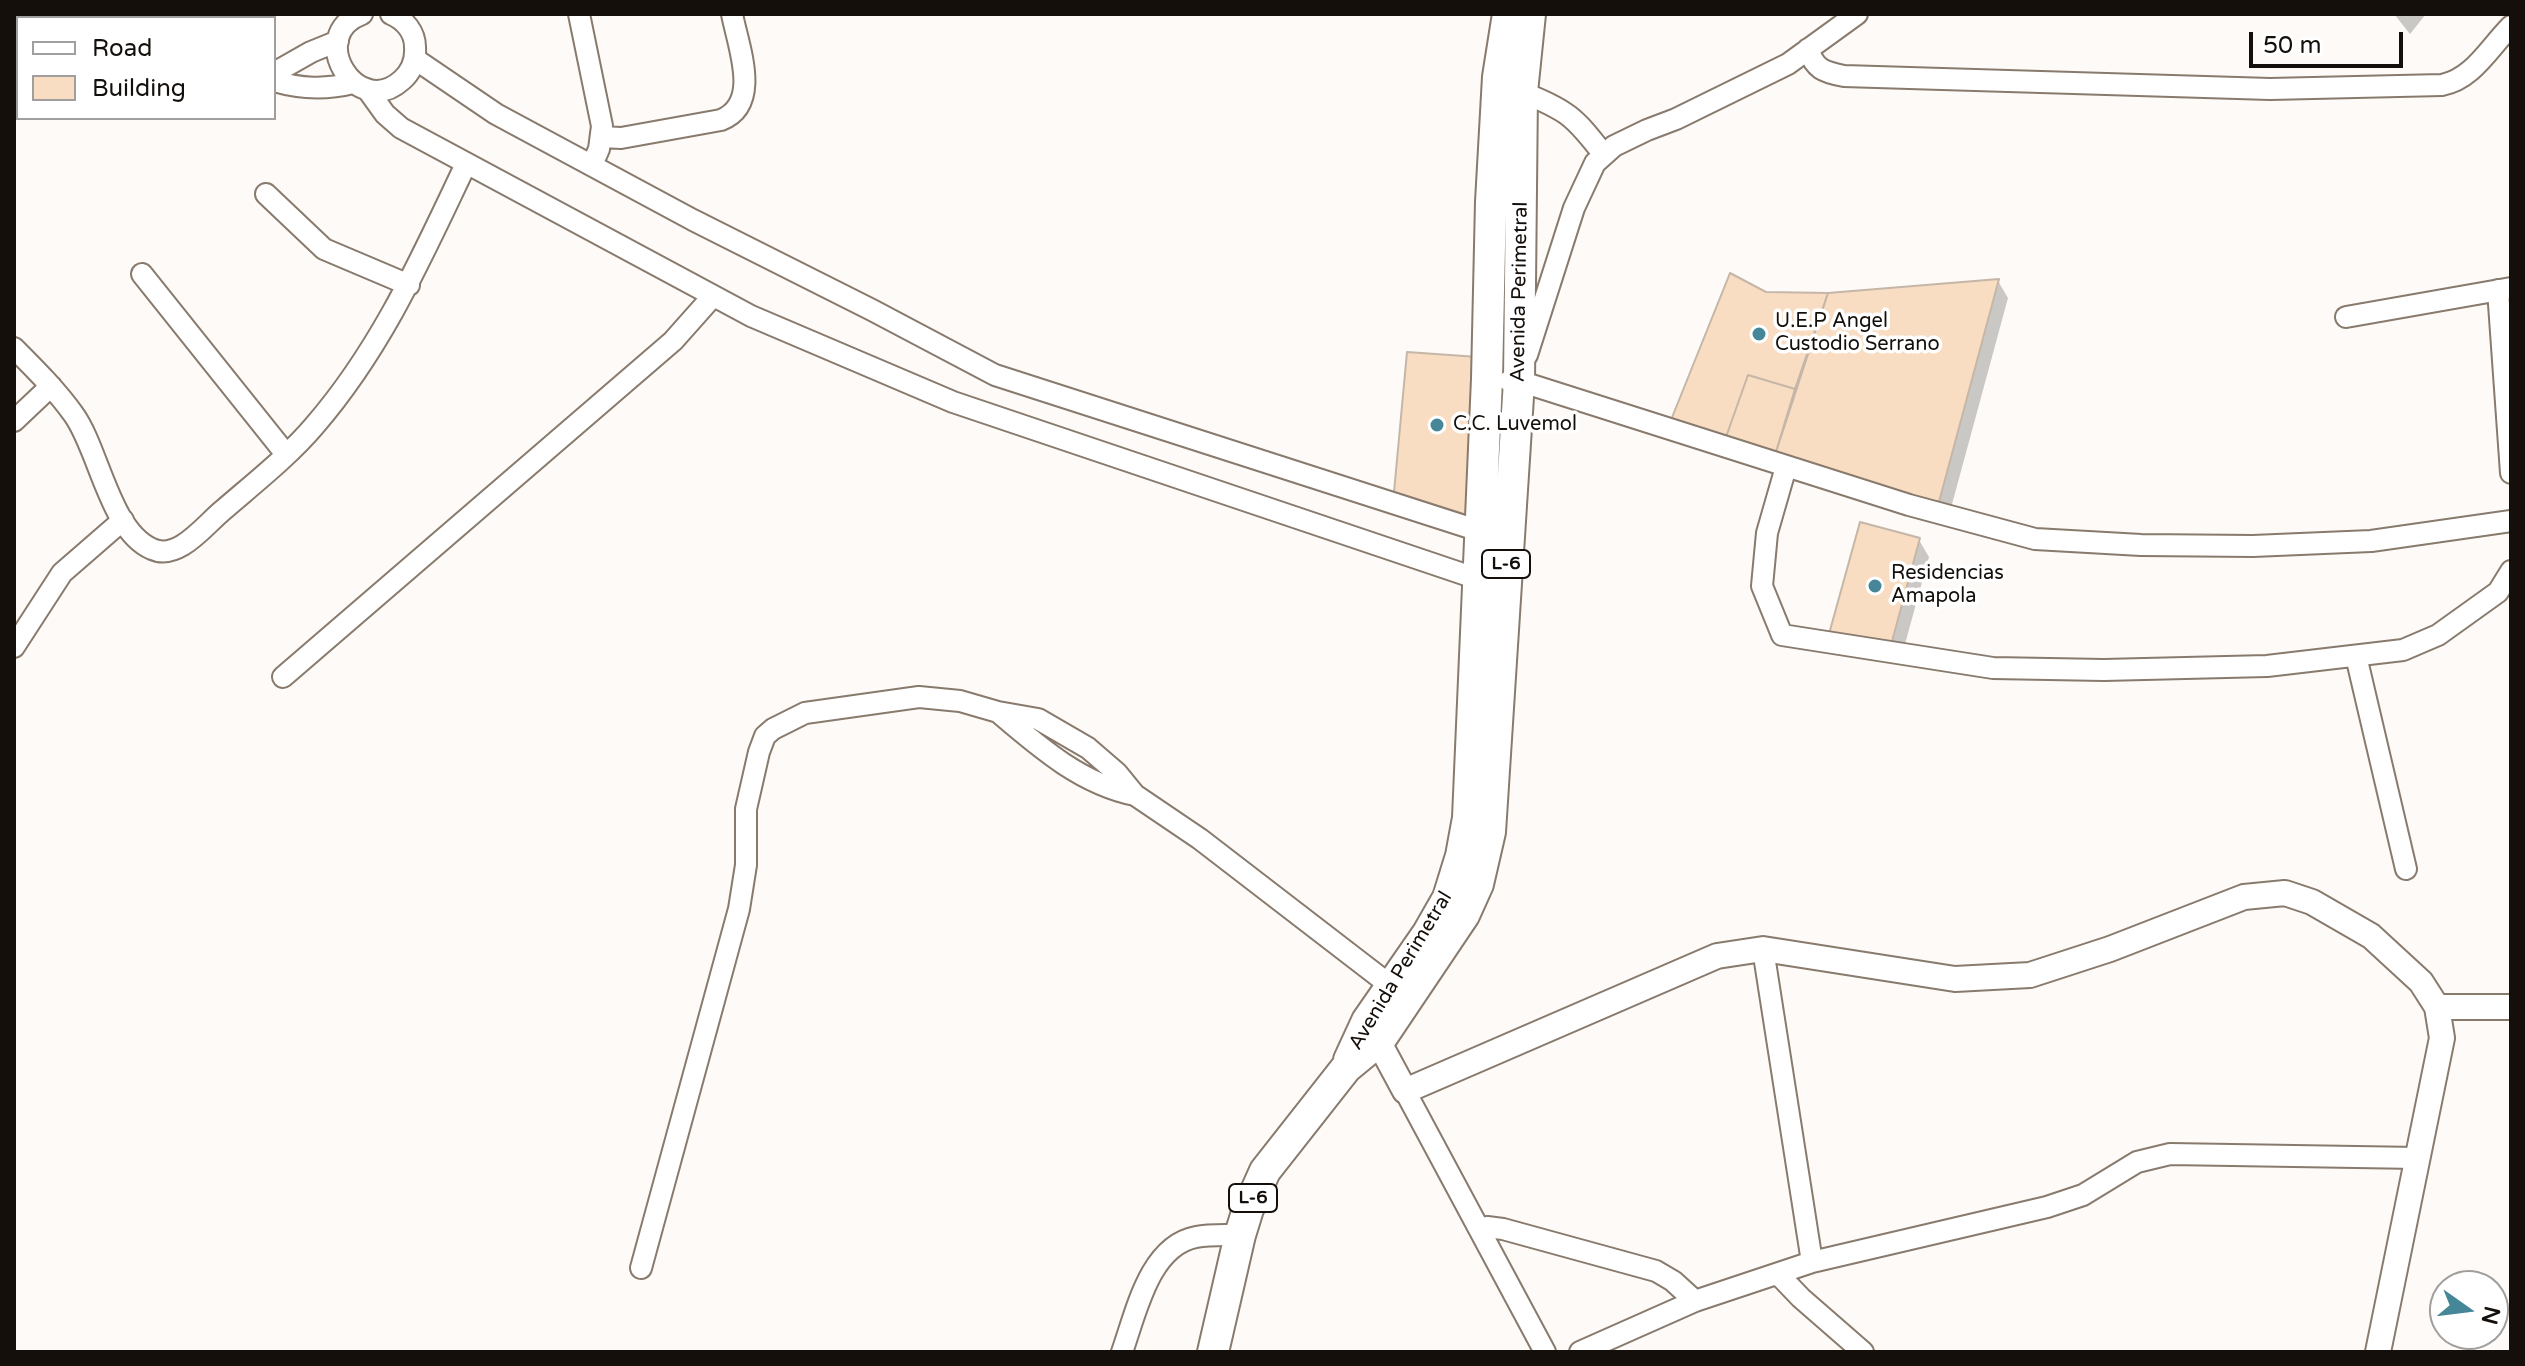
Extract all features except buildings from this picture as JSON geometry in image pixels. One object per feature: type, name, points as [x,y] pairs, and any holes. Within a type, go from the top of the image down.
[{"type":"main road","name":"Avenida Perimetral","points":[[1240,1235],[1265,1171],[1464,915],[1485,859],[1490,832],[1491,583],[1479,531],[1497,93],[1508,14]]},
{"type":"main road","name":"Avenida Perimetral","points":[[1373,1031],[1391,986],[1448,898],[1461,856],[1468,818],[1491,583],[1508,540],[1519,381],[1522,92],[1530,14]]},
{"type":"main road","name":"L-6","points":[[1213,1352],[1240,1235]]},
{"type":"street","points":[[276,81],[317,89],[360,86],[383,90],[397,84],[409,74],[415,59],[416,44],[412,22],[391,14]]},
{"type":"street","points":[[579,14],[602,126],[602,137],[592,165]]},
{"type":"street","points":[[602,137],[621,138],[707,123],[734,113],[743,100],[745,85],[732,14]]},
{"type":"street","points":[[1519,381],[1574,208],[1595,163],[1614,146],[1788,64],[1857,14]]},
{"type":"street","points":[[358,15],[344,27],[338,41],[337,57],[343,71],[401,128],[751,316],[953,402],[1491,583]]},
{"type":"street","points":[[1808,49],[1814,65],[1825,73],[1844,76],[2270,89],[2442,85],[2458,82],[2469,73],[2511,26]]},
{"type":"street","points":[[276,72],[338,41]]},
{"type":"street","points":[[415,59],[496,114],[995,375],[1508,540]]},
{"type":"street","points":[[1522,92],[1557,106],[1576,119],[1604,155]]},
{"type":"street","points":[[14,348],[76,417],[109,496],[131,532],[147,547],[159,551],[174,550],[314,427],[357,372],[409,285],[466,164]]},
{"type":"street","points":[[266,194],[324,249],[409,285]]},
{"type":"street","points":[[142,274],[285,453]]},
{"type":"street","points":[[2346,317],[2505,289],[2511,473]]},
{"type":"street","points":[[283,677],[673,341],[713,296]]},
{"type":"street","points":[[1487,379],[1519,381],[1909,505],[2035,539],[2141,545],[2253,546],[2371,541],[2511,521]]},
{"type":"street","points":[[14,421],[51,386]]},
{"type":"street","points":[[1786,467],[1767,533],[1762,586],[1782,635],[1993,668],[2104,670],[2267,666],[2403,650],[2438,635],[2498,592],[2511,571]]},
{"type":"street","points":[[14,647],[62,573],[123,520]]},
{"type":"street","points":[[2356,656],[2406,869]]},
{"type":"street","points":[[641,1268],[739,909],[746,865],[746,809],[765,736],[782,723],[805,713],[919,697],[960,701],[998,712],[1051,755],[1079,773],[1109,790],[1135,795],[1200,839],[1391,986]]},
{"type":"street","points":[[1405,1091],[1717,956],[1763,949],[1955,979],[2030,975],[2110,949],[2244,897],[2285,893],[2312,902],[2371,936],[2421,982],[2437,1007],[2442,1038],[2378,1352]]},
{"type":"street","points":[[1763,949],[1812,1262]]},
{"type":"street","points":[[2437,1007],[2511,1007]]},
{"type":"street","points":[[1373,1031],[1545,1352]]},
{"type":"street","points":[[1580,1352],[1695,1301],[1812,1262],[2047,1207],[2083,1195],[2137,1162],[2170,1154],[2418,1158]]},
{"type":"street","points":[[1480,1230],[1487,1227],[1503,1229],[1656,1271],[1673,1281],[1695,1301]]},
{"type":"street","points":[[1122,1352],[1147,1284],[1160,1260],[1175,1246],[1195,1237],[1240,1235]]},
{"type":"street","points":[[1778,1274],[1863,1352]]},
{"type":"place","name":"U.E.P Angel Custodio Serrano","points":[[1759,334]]},
{"type":"place","name":"C.C. Luvemol","points":[[1437,425]]},
{"type":"place","name":"Residencias Amapola","points":[[1875,586]]}]
